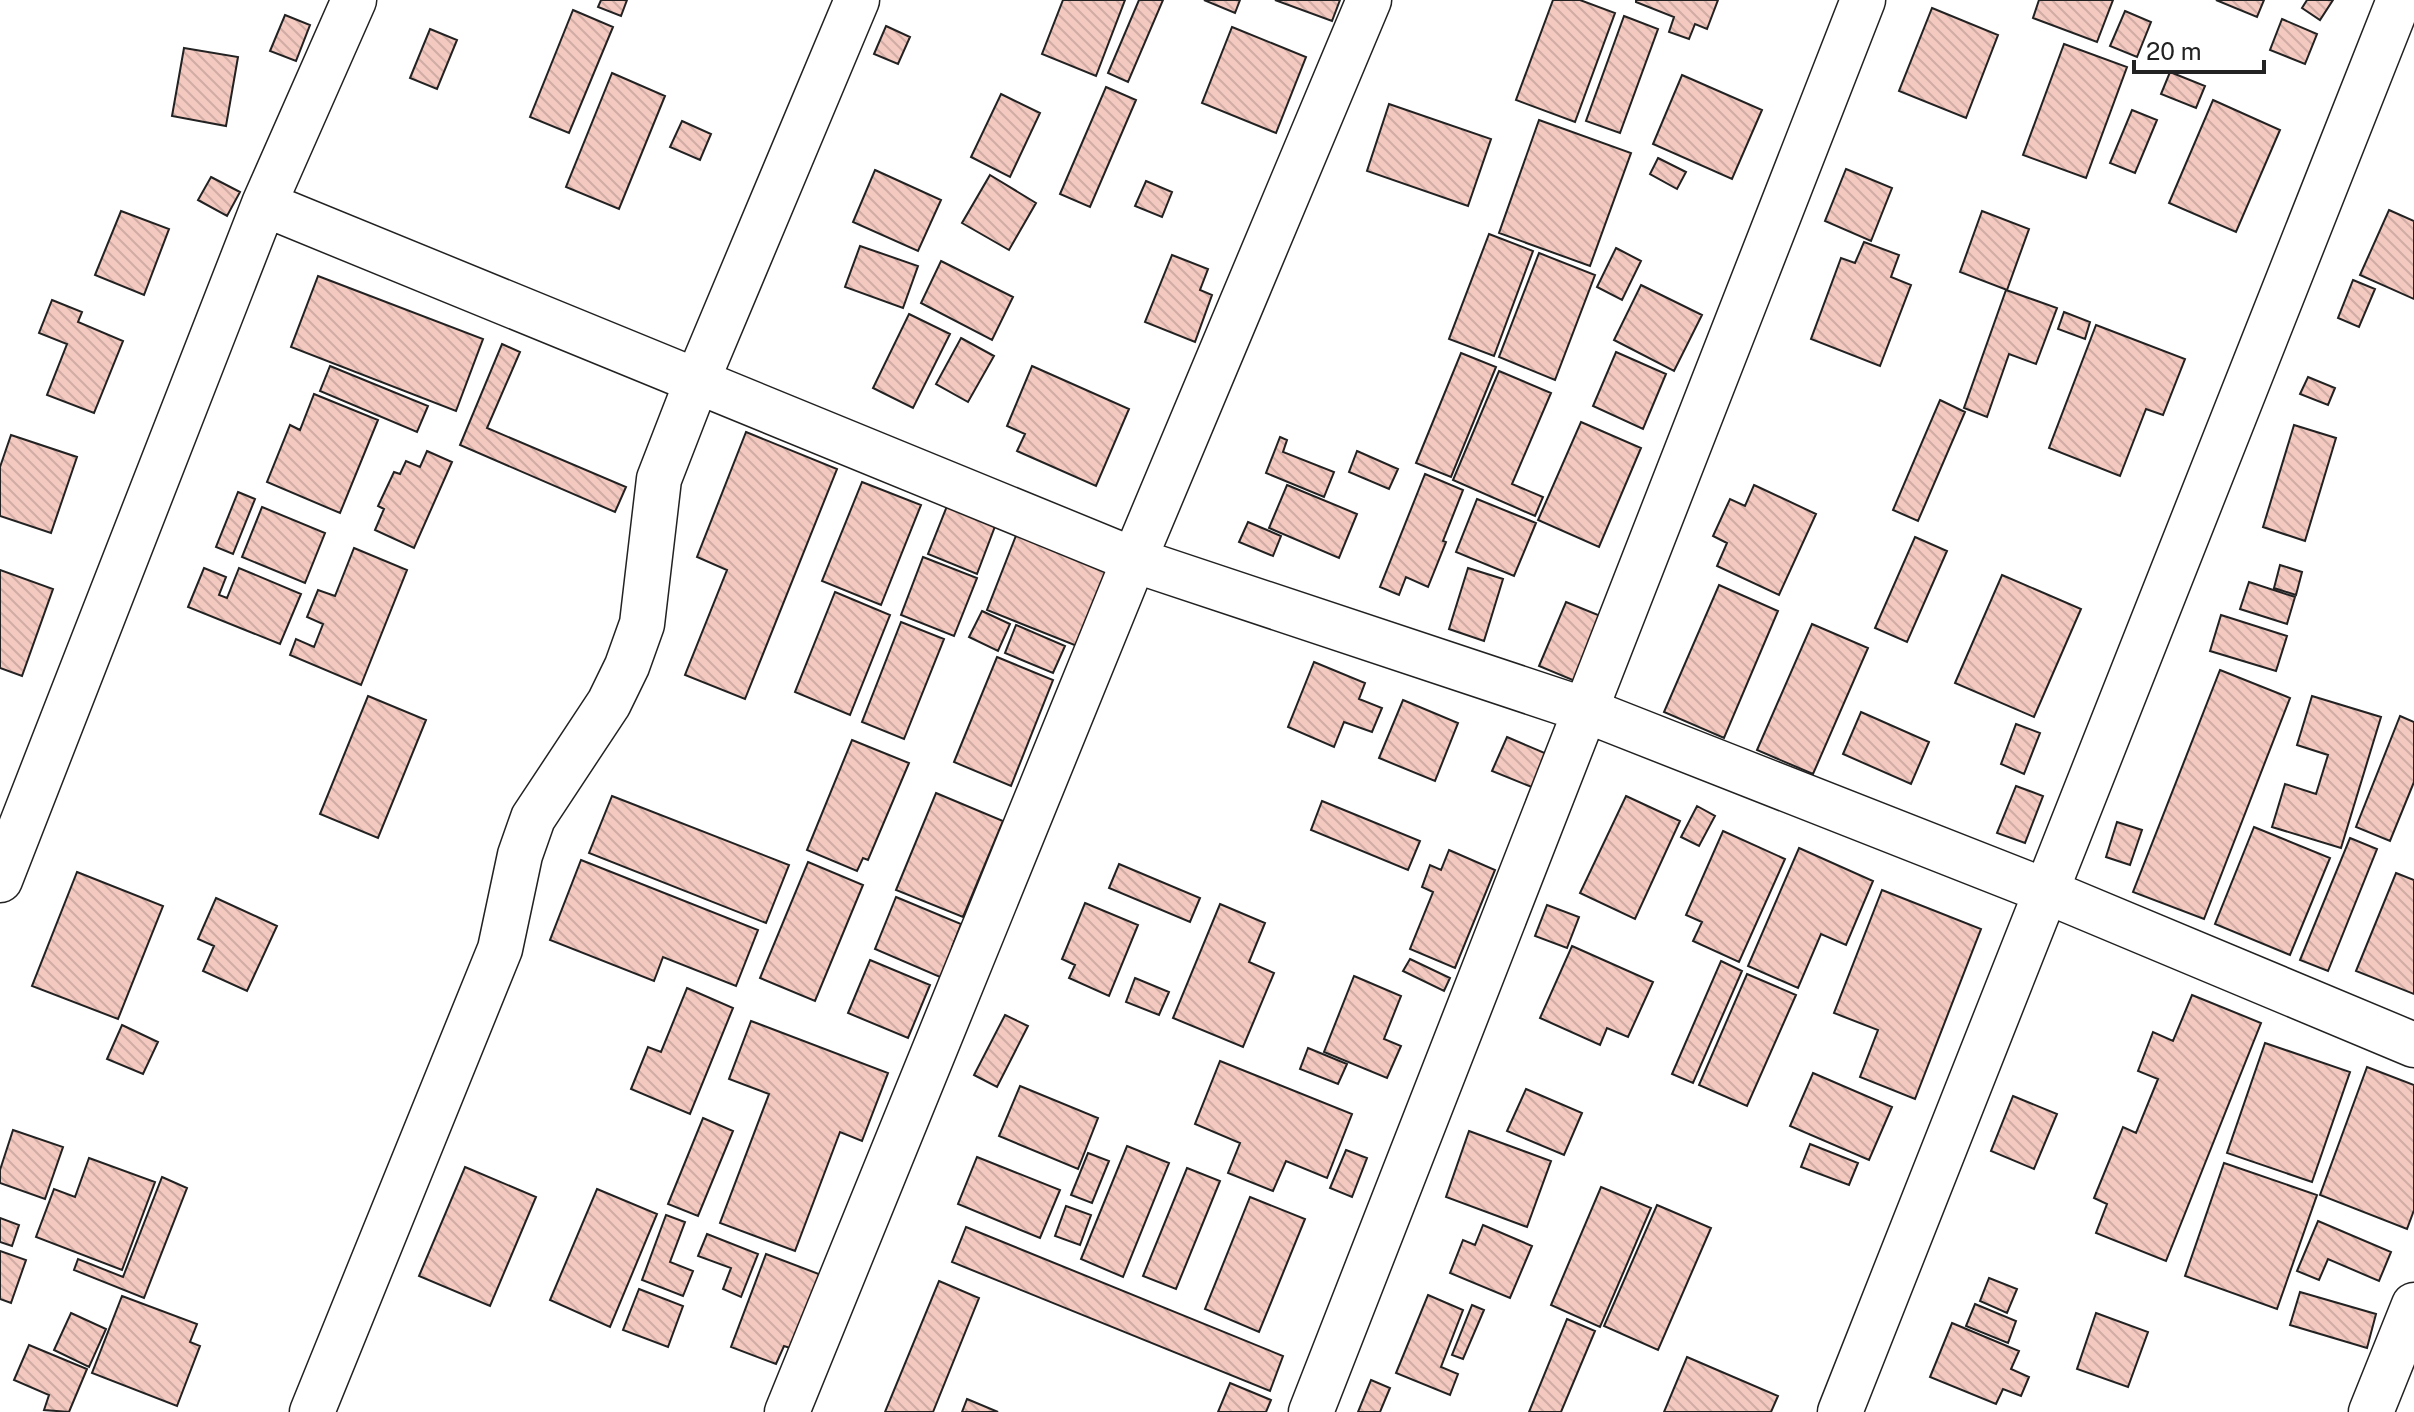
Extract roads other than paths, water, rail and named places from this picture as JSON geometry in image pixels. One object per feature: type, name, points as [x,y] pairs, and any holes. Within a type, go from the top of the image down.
[{"type":"street","points":[[0,880],[10,835],[264,204],[354,0]]},
{"type":"street","points":[[312,1412],[500,949],[520,855],[533,818],[609,703],[627,666],[642,624],[659,479],[857,0]]},
{"type":"street","points":[[787,1412],[1134,560],[1369,0]]},
{"type":"street","points":[[1311,1412],[1863,0]]},
{"type":"street","points":[[1840,1412],[2399,0]]},
{"type":"street","points":[[264,204],[1134,560],[1585,710],[2048,892],[2414,1045]]},
{"type":"street","points":[[2371,1412],[2414,1305]]}]
